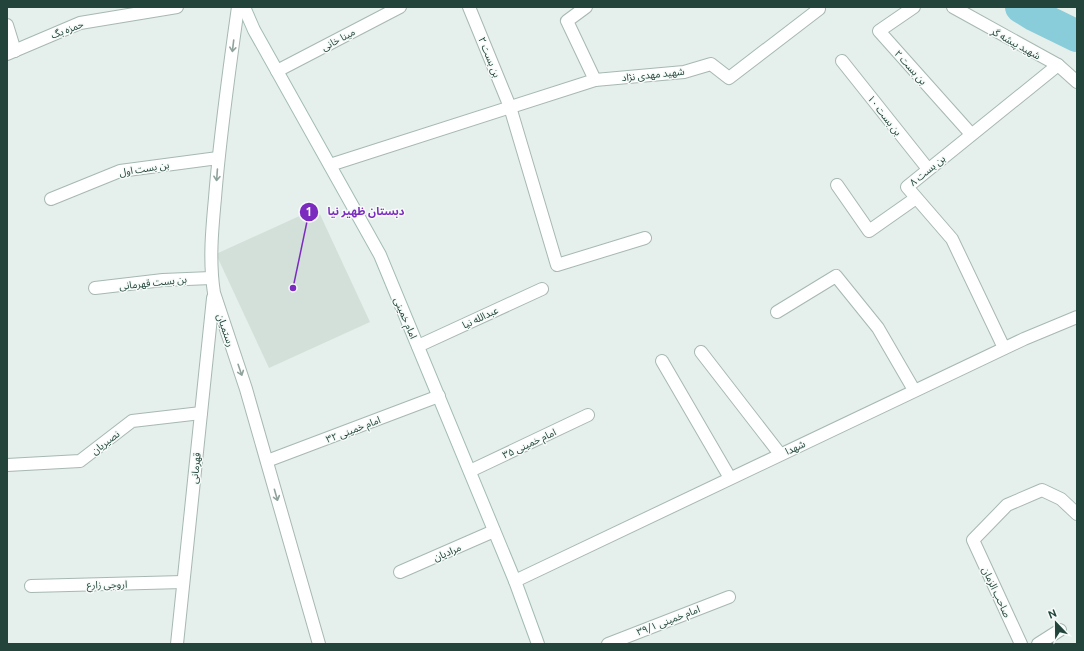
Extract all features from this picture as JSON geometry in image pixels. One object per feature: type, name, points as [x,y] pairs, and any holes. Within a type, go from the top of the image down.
[{"type":"street","name":"حمزه بگ","points":[[11,53],[80,23],[177,7]]},
{"type":"street","name":"رستمیان","points":[[238,7],[218,158],[211,254],[211,278],[214,293],[246,389],[319,644]]},
{"type":"street","name":"امام خمینی","points":[[244,7],[254,30],[380,255],[515,581],[538,644]]},
{"type":"street","name":"مینا خانی","points":[[277,71],[400,7]]},
{"type":"street","name":"بن بست ۲","points":[[469,7],[510,107]]},
{"type":"street","points":[[586,7],[567,21],[595,80]]},
{"type":"street","name":"بن بست ۲","points":[[914,7],[879,32],[972,134]]},
{"type":"street","name":"شهید پیشه گر","points":[[953,7],[1058,65],[1077,82]]},
{"type":"street","name":"شهید مهدی نژاد","points":[[330,165],[595,80],[684,72],[711,64],[729,78],[819,9]]},
{"type":"street","points":[[7,25],[11,53]]},
{"type":"street","name":"بن بست ۱۰","points":[[842,61],[928,169]]},
{"type":"street","name":"بن بست ۸","points":[[1004,348],[952,240],[907,187],[1058,65]]},
{"type":"street","points":[[510,107],[557,265],[645,238]]},
{"type":"street","name":"بن بست اول","points":[[51,199],[120,171],[218,158]]},
{"type":"street","points":[[837,185],[869,231],[916,198]]},
{"type":"street","points":[[777,312],[836,276],[878,328],[914,390]]},
{"type":"street","name":"بن بست قهرمانی","points":[[95,288],[163,280],[211,278]]},
{"type":"street","name":"عبدالله نیا","points":[[418,346],[542,289]]},
{"type":"street","name":"قهرمانی","points":[[177,644],[214,293]]},
{"type":"street","name":"شهدا","points":[[515,581],[914,390],[1004,348],[1077,317]]},
{"type":"street","points":[[701,352],[780,454]]},
{"type":"street","points":[[662,361],[730,478]]},
{"type":"street","name":"امام خمینی ۳۲","points":[[267,461],[438,396]]},
{"type":"street","name":"نصیریان","points":[[7,465],[80,461],[132,421],[201,413]]},
{"type":"street","name":"امام خمینی ۳۵","points":[[470,471],[588,415]]},
{"type":"street","name":"صاحب الزمان","points":[[1021,644],[973,540],[1007,505],[1042,490],[1061,500],[1077,514]]},
{"type":"street","name":"مرادیان","points":[[400,572],[494,531]]},
{"type":"street","name":"اروجی زارع","points":[[31,586],[184,582]]},
{"type":"street","name":"امام خمینی ۳۹/۱","points":[[608,644],[729,597]]},
{"type":"street","points":[[1038,644],[1060,630]]},
{"type":"shaded area","points":[[317,208],[370,322],[269,368],[216,254]]},
{"type":"waterway","points":[[1021,7],[1077,36]]},
{"type":"place","name":"دبستان ظهیر نیا","points":[[293,288]]}]
